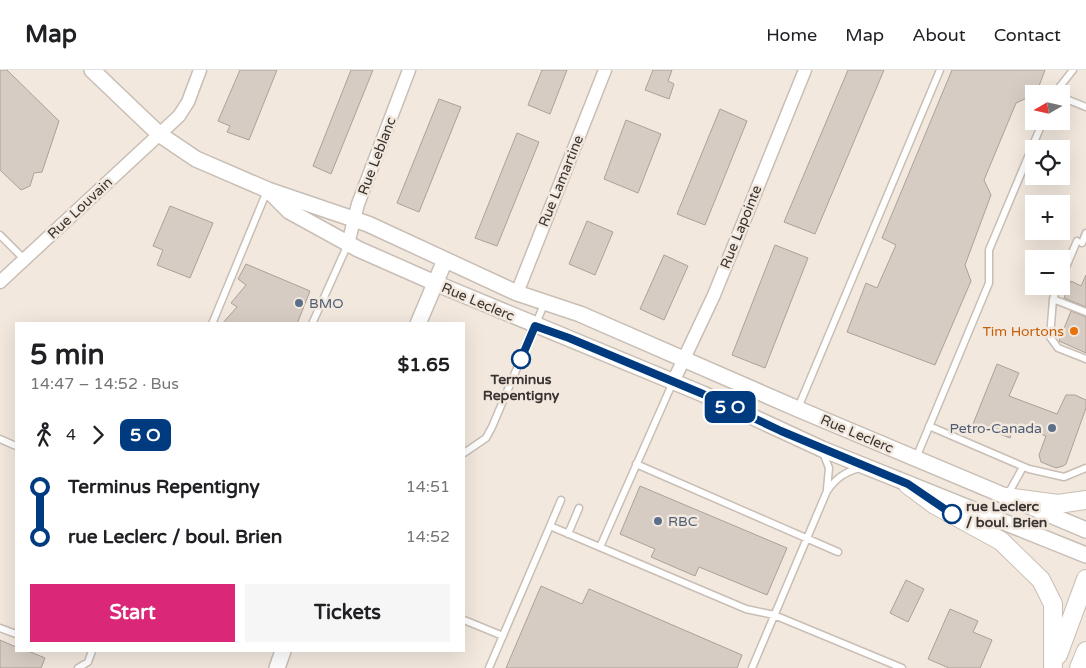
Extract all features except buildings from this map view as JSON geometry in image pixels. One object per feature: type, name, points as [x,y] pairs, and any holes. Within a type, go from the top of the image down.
[{"type":"main road","points":[[908,484],[935,505],[1001,541],[1041,580],[1053,604],[1053,667]]},
{"type":"main road","points":[[1007,497],[1058,504],[1086,500]]},
{"type":"main road","points":[[1053,667],[1086,578]]},
{"type":"main road","points":[[1079,668],[1086,651]]},
{"type":"street","name":"Rue Leclerc","points":[[92,70],[159,134],[196,159],[268,190],[354,220],[425,249],[517,293],[580,314],[915,459],[1086,530]]},
{"type":"street","name":"Rue Louvain","points":[[0,282],[184,110],[200,70]]},
{"type":"street","name":"Rue Leblanc","points":[[348,244],[354,220],[409,70]]},
{"type":"street","name":"Rue Lamartine","points":[[517,293],[605,70]]},
{"type":"street","name":"Rue Lapointe","points":[[673,382],[714,295],[805,70]]},
{"type":"street","name":"Rue Leclerc","points":[[268,190],[289,212],[348,244],[435,283],[673,382],[822,449],[1086,555]]},
{"type":"street","points":[[419,322],[445,260]]},
{"type":"street","points":[[277,668],[284,652]]},
{"type":"lane","points":[[798,409],[940,70]]},
{"type":"lane","points":[[1061,85],[1073,70]]},
{"type":"lane","points":[[1070,101],[1086,107]]},
{"type":"lane","points":[[915,459],[989,283],[989,250],[1038,130]]},
{"type":"lane","points":[[213,322],[268,190]]},
{"type":"lane","points":[[1070,261],[1086,233]]},
{"type":"lane","points":[[0,235],[24,259]]},
{"type":"lane","points":[[313,322],[348,244]]},
{"type":"lane","points":[[1055,295],[1050,337],[1058,348],[1086,359]]},
{"type":"lane","points":[[1053,299],[1086,312]]},
{"type":"lane","points":[[465,452],[478,446],[492,427],[545,302]]},
{"type":"lane","points":[[600,547],[673,382]]},
{"type":"lane","points":[[929,426],[1023,466],[1064,477],[1086,468]]},
{"type":"lane","points":[[0,439],[15,446]]},
{"type":"lane","points":[[822,449],[829,468],[827,491]]},
{"type":"lane","points":[[636,464],[838,552]]},
{"type":"lane","points":[[1007,497],[1023,466]]},
{"type":"lane","points":[[752,668],[827,491],[836,479],[849,471],[866,467]]},
{"type":"lane","points":[[489,668],[561,500]]},
{"type":"lane","points":[[568,534],[578,508]]},
{"type":"lane","points":[[550,526],[746,609],[774,615],[902,668]]},
{"type":"lane","points":[[465,620],[503,636]]},
{"type":"lane","points":[[0,628],[15,634]]},
{"type":"lane","points":[[78,668],[88,662],[92,652]]},
{"type":"bus line","points":[[521,359],[535,326],[569,338],[703,394],[808,443],[908,484],[935,505],[952,514]]},
{"type":"place","name":"BMO","points":[[299,303]]},
{"type":"place","name":"Tim Hortons","points":[[1074,331]]},
{"type":"place","name":"Terminus Repentigny","points":[[521,359]]},
{"type":"place","name":"Petro-Canada","points":[[1052,428]]},
{"type":"place","name":"rue Leclerc / boul. Brien","points":[[952,514]]},
{"type":"place","name":"RBC","points":[[658,521]]}]
